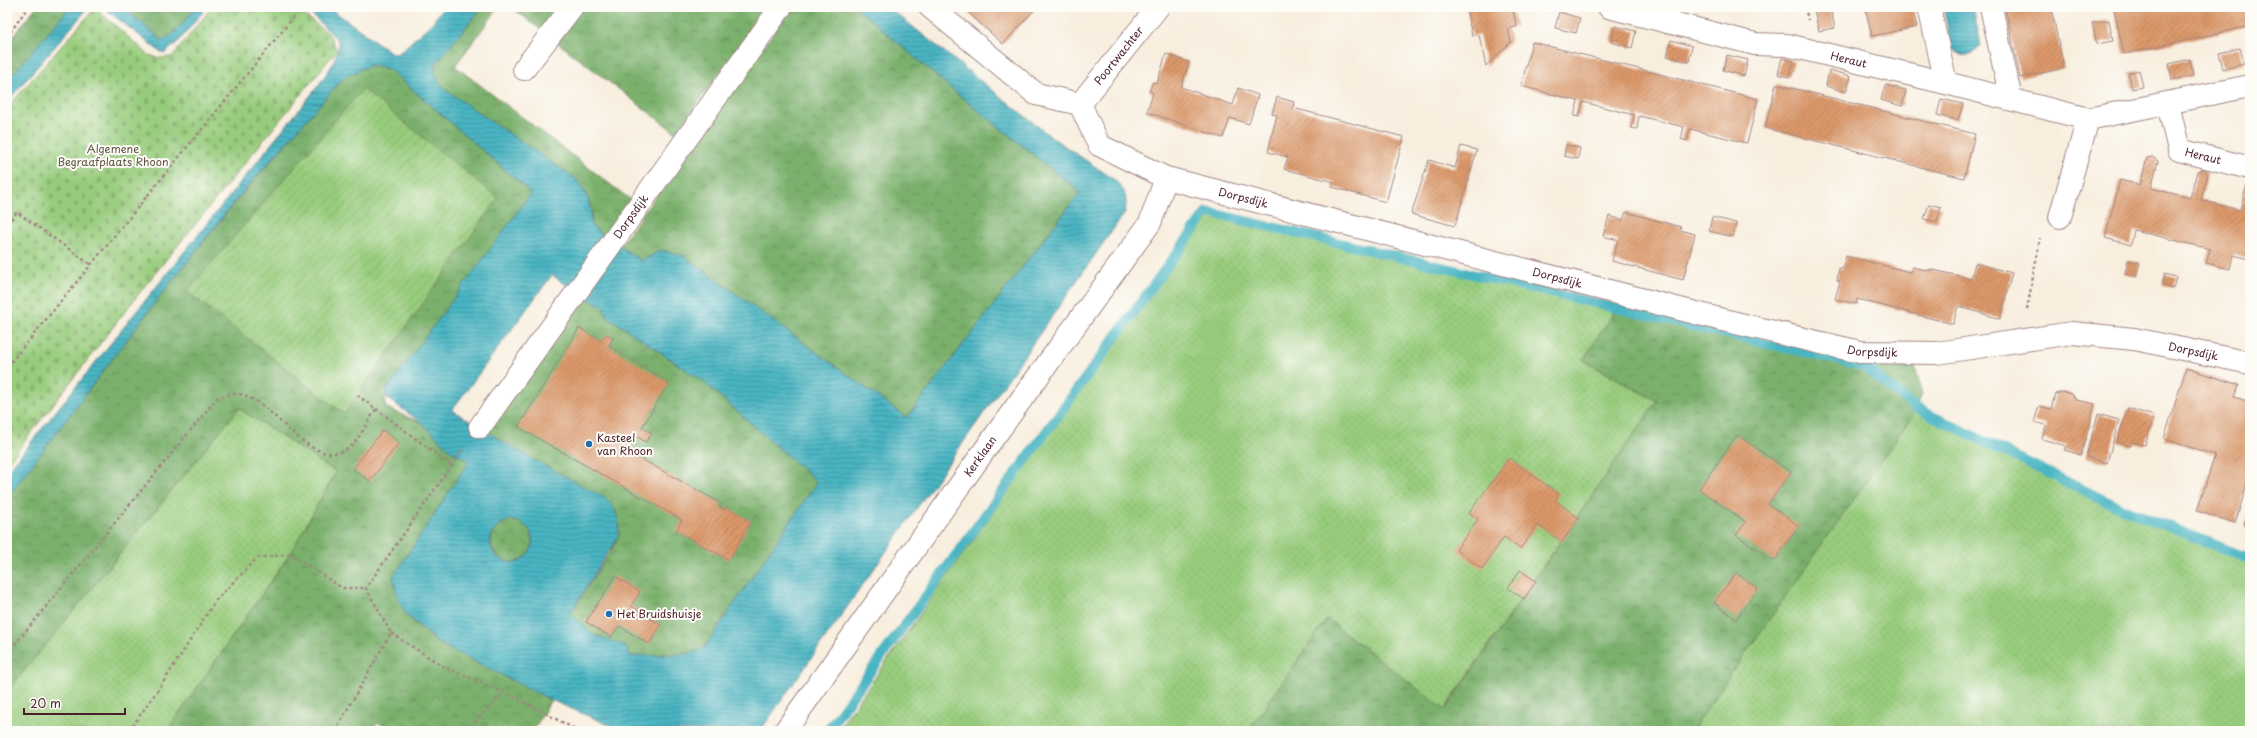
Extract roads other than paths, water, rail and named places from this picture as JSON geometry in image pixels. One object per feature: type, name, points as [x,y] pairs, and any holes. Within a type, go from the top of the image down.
[{"type":"street","points":[[524,69],[572,7]]},
{"type":"street","name":"Dorpsdijk","points":[[480,427],[781,7]]},
{"type":"street","points":[[930,7],[1036,94],[1080,104]]},
{"type":"street","name":"Poortwachter","points":[[1080,104],[1158,7]]},
{"type":"street","name":"Heraut","points":[[1608,7],[1755,44],[1787,45],[2088,119],[2168,104],[2250,86]]},
{"type":"street","points":[[1929,7],[1946,83]]},
{"type":"street","points":[[1991,7],[2011,99]]},
{"type":"street","name":"Dorpsdijk","points":[[1080,104],[1099,145],[1166,178],[1723,320],[1860,352],[1937,353],[2072,333],[2134,339],[2250,363]]},
{"type":"street","name":"Heraut","points":[[2168,104],[2179,150],[2250,168]]},
{"type":"street","points":[[2060,217],[2088,119]]},
{"type":"street","name":"Kerklaan","points":[[785,731],[994,437],[1150,223],[1166,178]]},
{"type":"water","points":[[70,7],[89,7],[7,102],[7,81]]},
{"type":"water","points":[[103,7],[123,7],[161,40],[176,31],[196,7],[207,7],[179,41],[165,53],[159,51]]},
{"type":"water","points":[[304,7],[328,7],[392,53],[398,54],[432,23],[444,7],[482,7],[435,65],[436,76],[447,91],[576,179],[584,190],[590,206],[591,225],[606,238],[642,261],[661,250],[684,256],[907,418],[1080,192],[954,91],[856,7],[888,7],[1050,136],[1115,180],[1124,191],[1126,204],[1124,214],[760,731],[623,731],[551,700],[438,643],[406,614],[398,600],[393,577],[469,461],[451,451],[422,423],[388,399],[386,394],[387,389],[530,195],[527,189],[390,70],[379,66],[370,65],[343,78],[237,199],[160,296],[7,498],[7,472],[318,86],[332,65],[338,50],[339,44],[336,38]],"holes":[[[552,275],[584,297],[604,307],[607,316],[704,382],[817,482],[704,648],[689,654],[630,656],[624,645],[594,635],[570,614],[617,539],[619,532],[618,518],[612,505],[607,499],[520,452],[452,410]],[[510,520],[519,522],[526,527],[531,532],[533,539],[529,552],[515,563],[505,561],[497,557],[490,544],[494,531]]]},
{"type":"water","points":[[1943,7],[1973,7],[1981,45],[1975,52],[1963,54],[1952,48]]},
{"type":"waterway","points":[[827,731],[1207,212],[1863,366],[1916,408],[2112,504],[2250,559]]},
{"type":"place","name":"Kasteel van Rhoon","points":[[589,444]]},
{"type":"place","name":"Het Bruidshuisje","points":[[609,614]]},
{"type":"park label","name":"Algemene Begraafplaats Rhoon","points":[[113,155]]}]
